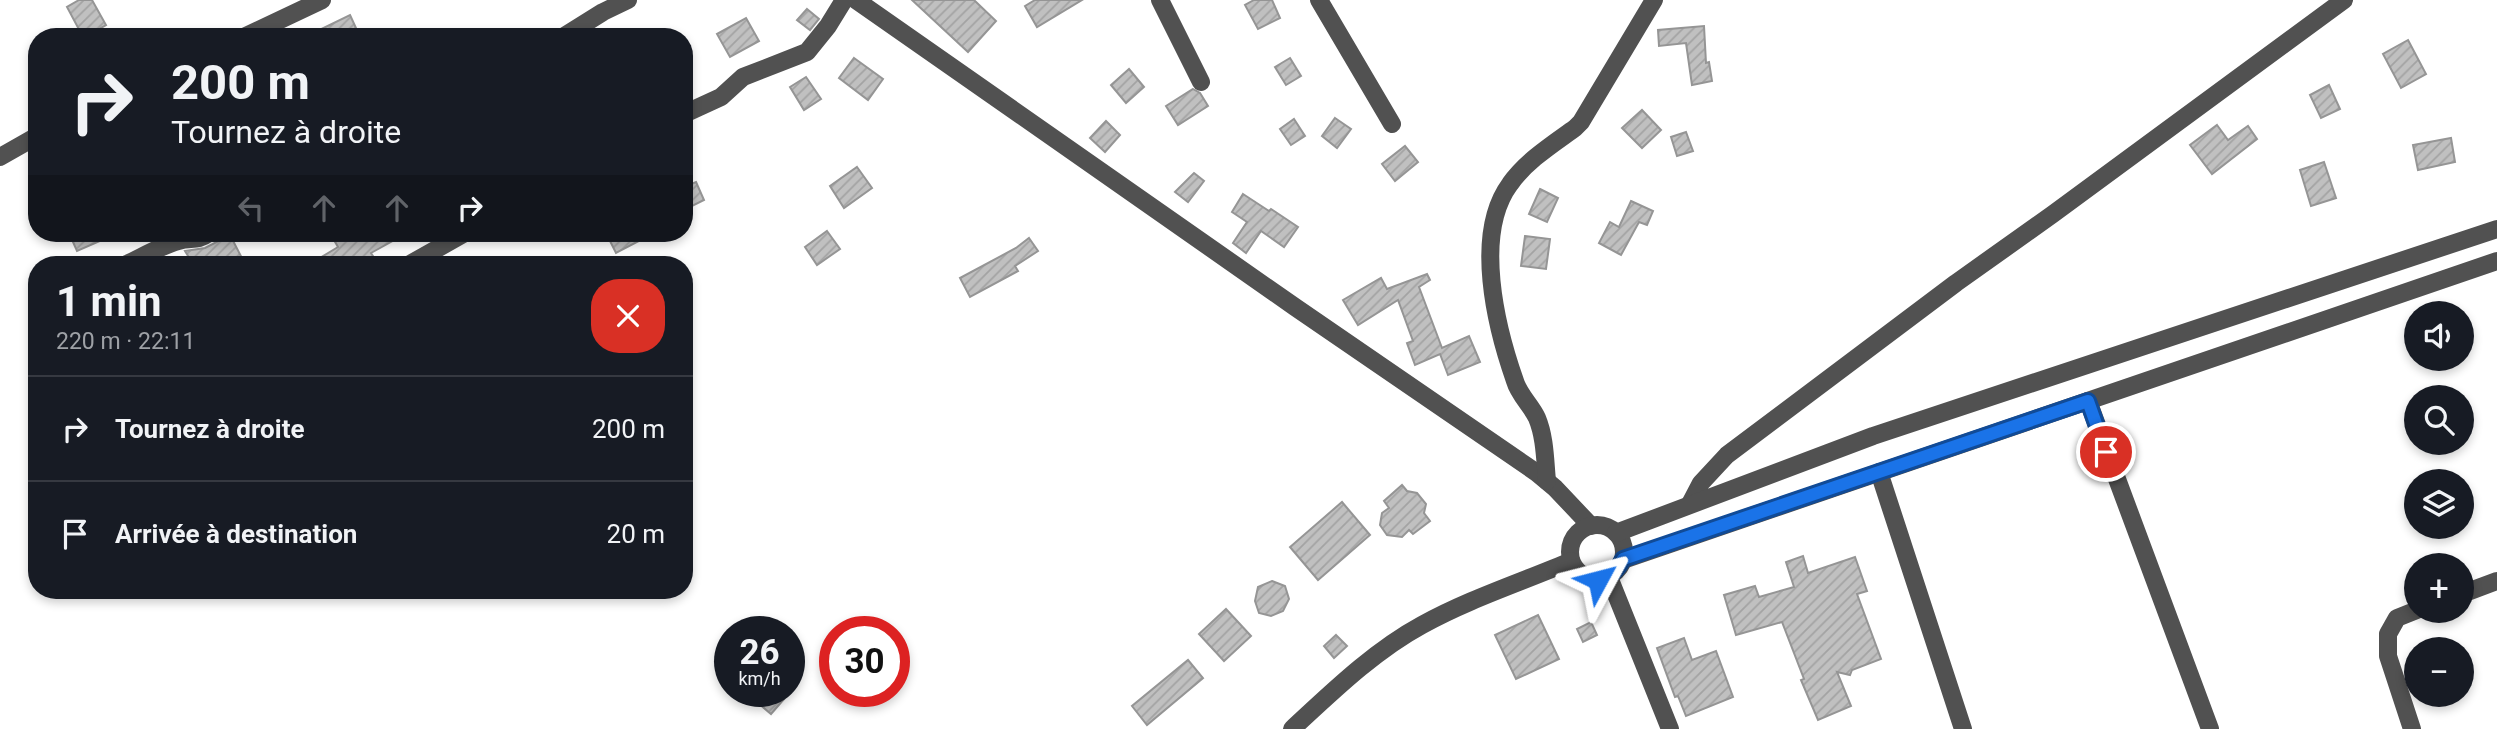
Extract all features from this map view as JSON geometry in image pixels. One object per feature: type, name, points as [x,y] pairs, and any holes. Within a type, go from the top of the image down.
[{"type":"street","points":[[263,28],[322,0]]},
{"type":"street","points":[[580,28],[628,0]]},
{"type":"street","points":[[693,110],[721,97],[743,78],[807,52],[844,0]]},
{"type":"street","points":[[856,0],[1547,481],[1591,526]]},
{"type":"street","points":[[1160,0],[1200,82]]},
{"type":"street","points":[[1319,0],[1392,124]]},
{"type":"street","points":[[1547,481],[1541,428],[1516,384],[1490,276],[1493,224],[1499,204],[1510,184],[1529,163],[1581,122],[1654,0]]},
{"type":"street","points":[[1690,504],[1701,483],[1727,455],[1956,283],[2053,215],[2344,0]]},
{"type":"street","points":[[0,157],[28,141]]},
{"type":"street","points":[[1616,533],[1873,436],[2497,229]]},
{"type":"street","points":[[144,256],[175,242]]},
{"type":"street","points":[[424,256],[449,242]]},
{"type":"street","points":[[1623,559],[2497,261]]},
{"type":"street","points":[[2088,401],[2210,729]]},
{"type":"street","points":[[1879,472],[1963,729]]},
{"type":"street","points":[[1591,526],[1609,528],[1616,533],[1623,545],[1623,559],[1618,570],[1609,577],[1598,580],[1587,578],[1577,571],[1571,562],[1571,543],[1582,529],[1591,526]]},
{"type":"street","points":[[1292,729],[1377,655],[1421,625],[1571,562]]},
{"type":"street","points":[[1609,577],[1670,729]]},
{"type":"street","points":[[2474,590],[2497,581]]},
{"type":"street","points":[[2404,615],[2397,618],[2388,634],[2388,656],[2412,729]]},
{"type":"building","points":[[79,0],[92,0],[106,25],[101,28],[78,28],[67,7]]},
{"type":"building","points":[[912,0],[974,0],[996,21],[968,52]]},
{"type":"building","points":[[1035,0],[1082,0],[1037,27],[1025,6]]},
{"type":"building","points":[[1254,0],[1272,0],[1280,18],[1258,29],[1245,5]]},
{"type":"building","points":[[807,9],[819,19],[810,30],[797,20]]},
{"type":"building","points":[[350,15],[356,28],[323,28]]},
{"type":"building","points":[[746,18],[759,41],[730,57],[717,34]]},
{"type":"building","points":[[1704,26],[1706,63],[1709,62],[1712,81],[1692,85],[1686,43],[1659,46],[1658,30]]},
{"type":"building","points":[[2408,40],[2426,74],[2401,88],[2383,54]]},
{"type":"building","points":[[854,58],[883,79],[868,100],[839,78]]},
{"type":"building","points":[[1290,58],[1301,76],[1286,85],[1275,67]]},
{"type":"building","points":[[1129,69],[1144,87],[1126,103],[1111,85]]},
{"type":"building","points":[[806,77],[821,99],[804,110],[790,87]]},
{"type":"building","points":[[2329,85],[2340,109],[2321,118],[2310,95]]},
{"type":"building","points":[[1193,89],[1200,93],[1208,106],[1178,125],[1166,106]]},
{"type":"building","points":[[1642,110],[1661,130],[1642,148],[1622,128]]},
{"type":"building","points":[[1335,118],[1351,129],[1337,148],[1322,136]]},
{"type":"building","points":[[1294,119],[1305,136],[1291,145],[1280,129]]},
{"type":"building","points":[[1106,121],[1120,135],[1105,152],[1090,138]]},
{"type":"building","points":[[2217,125],[2228,140],[2248,126],[2257,139],[2212,174],[2190,145]]},
{"type":"building","points":[[1686,132],[1693,151],[1677,156],[1671,137]]},
{"type":"building","points":[[2451,138],[2455,162],[2418,170],[2413,145]]},
{"type":"building","points":[[1405,146],[1418,162],[1395,181],[1382,164]]},
{"type":"building","points":[[2324,162],[2336,198],[2311,206],[2300,170]]},
{"type":"building","points":[[857,167],[872,188],[844,208],[830,186]]},
{"type":"building","points":[[1194,173],[1204,181],[1188,202],[1175,192]]},
{"type":"building","points":[[696,182],[704,200],[693,206],[693,183]]},
{"type":"building","points":[[1540,189],[1558,198],[1547,222],[1529,214]]},
{"type":"building","points":[[1243,194],[1298,227],[1284,247],[1261,231],[1246,253],[1233,243],[1247,222],[1232,212]]},
{"type":"building","points":[[1631,201],[1653,211],[1647,225],[1639,222],[1621,255],[1599,243],[1610,222],[1619,227]]},
{"type":"building","points":[[827,231],[840,249],[817,265],[805,247]]},
{"type":"building","points":[[1525,236],[1550,239],[1546,269],[1521,266]]},
{"type":"building","points":[[1029,238],[1038,251],[1015,266],[1018,271],[970,297],[960,278],[1016,248]]},
{"type":"building","points":[[73,242],[98,242],[77,251]]},
{"type":"building","points":[[217,242],[234,242],[241,256],[188,256],[185,251],[205,248]]},
{"type":"building","points":[[335,242],[391,242],[371,253],[373,256],[323,256],[338,247]]},
{"type":"building","points":[[610,242],[637,242],[616,253]]},
{"type":"building","points":[[1427,274],[1430,280],[1419,287],[1442,348],[1469,336],[1480,362],[1448,375],[1440,354],[1415,365],[1407,343],[1413,341],[1398,300],[1358,325],[1343,300],[1381,278],[1387,289]]},
{"type":"building","points":[[1402,485],[1407,491],[1417,493],[1426,504],[1424,513],[1430,521],[1413,534],[1409,530],[1402,537],[1387,535],[1380,525],[1382,513],[1389,508],[1384,501]]},
{"type":"building","points":[[1342,502],[1370,535],[1318,580],[1290,547]]},
{"type":"building","points":[[1803,556],[1808,573],[1855,557],[1867,591],[1857,594],[1881,659],[1852,670],[1850,675],[1837,672],[1851,706],[1818,720],[1801,680],[1804,679],[1782,622],[1736,635],[1724,595],[1755,586],[1759,597],[1794,587],[1786,562]]},
{"type":"building","points":[[1272,581],[1285,586],[1289,599],[1283,611],[1271,616],[1259,613],[1255,601],[1258,587]]},
{"type":"building","points":[[1226,609],[1251,636],[1224,661],[1199,634]]},
{"type":"building","points":[[1538,615],[1559,659],[1516,679],[1495,635]]},
{"type":"building","points":[[1591,622],[1597,635],[1583,642],[1577,629]]},
{"type":"building","points":[[1336,635],[1347,646],[1334,658],[1324,646]]},
{"type":"building","points":[[1684,638],[1692,660],[1716,651],[1733,697],[1686,716],[1678,696],[1675,697],[1657,648]]},
{"type":"building","points":[[1188,660],[1203,678],[1147,725],[1132,706]]},
{"type":"building","points":[[763,707],[777,707],[771,714]]},
{"type":"route","points":[[1598,580],[1609,577],[1618,570],[1623,559],[2088,401],[2106,452]]}]
